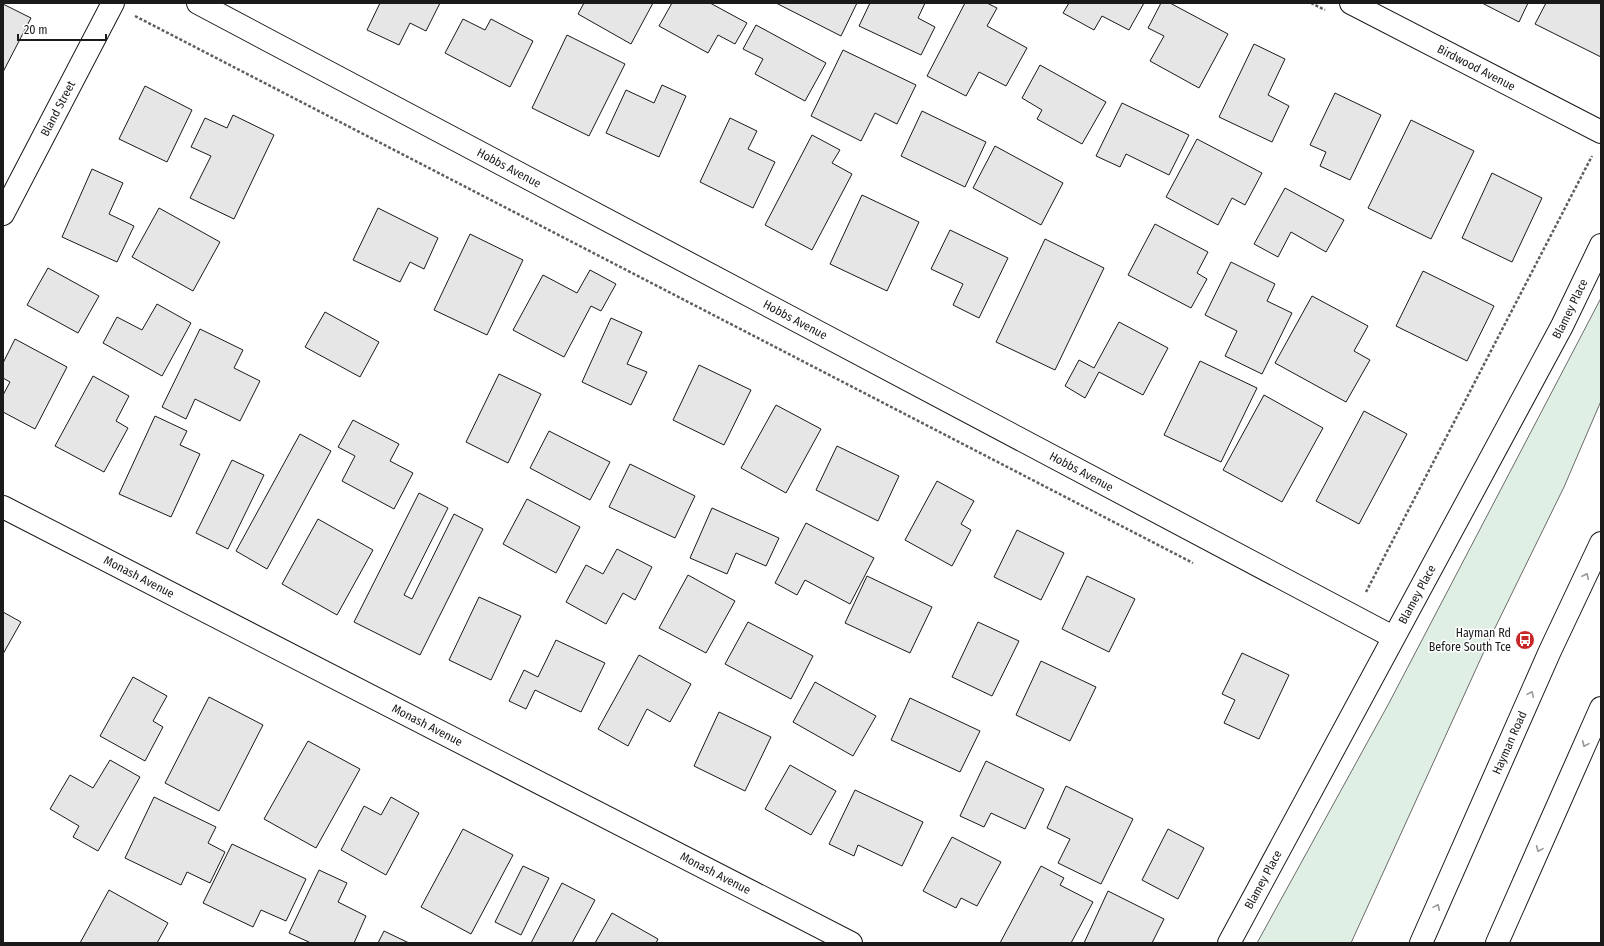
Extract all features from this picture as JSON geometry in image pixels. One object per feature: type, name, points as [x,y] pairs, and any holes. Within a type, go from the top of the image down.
[{"type":"street","name":"Hobbs Avenue","points":[[198,3],[1393,637]]},
{"type":"street","name":"Birdwood Avenue","points":[[1351,3],[1601,132]]},
{"type":"street","name":"Bland Street","points":[[3,214],[112,4]]},
{"type":"street","name":"Blamey Place","points":[[1230,943],[1393,637],[1562,326],[1601,245]]},
{"type":"street","name":"Monash Avenue","points":[[3,507],[851,943]]},
{"type":"street","name":"Hayman Road","points":[[1421,943],[1550,651],[1601,543]]},
{"type":"street","points":[[1497,943],[1601,708]]},
{"type":"path","points":[[112,4],[1200,567]]},
{"type":"path","points":[[1354,616],[1594,154]]},
{"type":"green space","points":[[1601,298],[1601,401],[1564,487],[1492,634],[1351,943],[1257,943],[1389,703]]},
{"type":"building","points":[[380,3],[440,3],[426,31],[410,23],[399,45],[367,30]]},
{"type":"building","points":[[584,3],[653,3],[631,44],[578,14]]},
{"type":"building","points":[[672,3],[710,3],[747,23],[735,44],[718,35],[708,53],[659,26]]},
{"type":"building","points":[[776,3],[857,3],[841,36]]},
{"type":"building","points":[[870,3],[925,3],[918,18],[935,27],[921,55],[859,26]]},
{"type":"building","points":[[965,3],[987,3],[997,8],[987,26],[1027,48],[1006,86],[979,72],[966,96],[927,76]]},
{"type":"building","points":[[1069,3],[1144,3],[1129,30],[1102,16],[1094,30],[1063,13]]},
{"type":"building","points":[[1161,3],[1170,3],[1228,34],[1199,88],[1150,61],[1164,36],[1148,28]]},
{"type":"building","points":[[1482,3],[1528,3],[1519,22]]},
{"type":"building","points":[[1546,3],[1601,3],[1601,57],[1535,24]]},
{"type":"building","points":[[3,4],[31,18],[3,72]]},
{"type":"building","points":[[463,19],[485,30],[491,19],[533,41],[510,87],[445,53]]},
{"type":"building","points":[[756,25],[826,63],[805,101],[755,74],[763,59],[743,49]]},
{"type":"building","points":[[567,35],[625,64],[589,136],[532,108]]},
{"type":"building","points":[[1254,44],[1285,59],[1268,95],[1289,106],[1272,142],[1219,117]]},
{"type":"building","points":[[843,50],[916,85],[897,124],[875,113],[861,141],[811,116]]},
{"type":"building","points":[[1040,65],[1106,102],[1082,144],[1037,119],[1042,110],[1022,98]]},
{"type":"building","points":[[662,85],[686,96],[659,157],[606,133],[626,90],[654,103]]},
{"type":"building","points":[[145,86],[192,110],[167,162],[119,139]]},
{"type":"building","points":[[1335,93],[1381,115],[1350,180],[1320,166],[1326,152],[1310,145]]},
{"type":"building","points":[[1122,103],[1189,135],[1169,175],[1126,154],[1120,167],[1096,156]]},
{"type":"building","points":[[922,111],[986,142],[965,187],[901,156]]},
{"type":"building","points":[[233,115],[274,135],[234,219],[190,198],[211,156],[191,147],[205,118],[227,128]]},
{"type":"building","points":[[730,118],[757,131],[748,149],[775,162],[753,208],[700,182]]},
{"type":"building","points":[[1411,120],[1474,151],[1431,239],[1368,208]]},
{"type":"building","points":[[812,135],[840,150],[832,163],[852,174],[812,250],[765,225]]},
{"type":"building","points":[[1197,139],[1262,173],[1245,205],[1232,198],[1218,225],[1166,197]]},
{"type":"building","points":[[995,146],[1063,183],[1041,225],[973,188]]},
{"type":"building","points":[[92,169],[123,183],[109,214],[134,226],[117,262],[62,237]]},
{"type":"building","points":[[1492,173],[1542,198],[1512,262],[1462,238]]},
{"type":"building","points":[[1285,188],[1344,220],[1326,252],[1291,232],[1278,257],[1254,244]]},
{"type":"building","points":[[862,195],[919,222],[887,291],[830,264]]},
{"type":"building","points":[[159,208],[220,242],[193,291],[132,257]]},
{"type":"building","points":[[378,208],[438,238],[424,269],[410,262],[400,282],[353,260]]},
{"type":"building","points":[[1155,224],[1208,252],[1197,273],[1207,279],[1191,308],[1128,275]]},
{"type":"building","points":[[950,230],[1008,258],[979,318],[953,305],[963,284],[931,269]]},
{"type":"building","points":[[470,234],[523,260],[487,335],[434,310]]},
{"type":"building","points":[[1045,239],[1104,268],[1055,370],[996,342]]},
{"type":"building","points":[[1231,262],[1275,284],[1267,301],[1292,313],[1262,374],[1225,356],[1237,331],[1205,315]]},
{"type":"building","points":[[48,268],[99,296],[78,333],[27,305]]},
{"type":"building","points":[[590,270],[616,284],[601,311],[591,306],[564,357],[513,330],[543,275],[577,293]]},
{"type":"building","points":[[1423,271],[1494,306],[1467,361],[1396,326]]},
{"type":"building","points":[[1312,296],[1368,326],[1354,351],[1370,360],[1346,402],[1275,363]]},
{"type":"building","points":[[157,304],[191,323],[162,376],[103,343],[117,317],[142,330]]},
{"type":"building","points":[[325,312],[379,342],[360,377],[305,347]]},
{"type":"building","points":[[611,318],[642,332],[627,364],[647,372],[631,405],[582,382]]},
{"type":"building","points":[[1119,322],[1168,348],[1143,395],[1099,372],[1085,398],[1065,386],[1079,360],[1094,368]]},
{"type":"building","points":[[200,329],[243,350],[234,368],[260,381],[240,421],[195,399],[186,419],[162,407]]},
{"type":"building","points":[[15,339],[67,367],[35,429],[3,412],[3,395],[10,382],[3,378],[3,363]]},
{"type":"building","points":[[1200,361],[1257,388],[1221,462],[1164,435]]},
{"type":"building","points":[[699,365],[751,390],[724,445],[673,420]]},
{"type":"building","points":[[499,374],[541,394],[508,463],[466,442]]},
{"type":"building","points":[[93,376],[129,396],[116,421],[128,428],[104,472],[55,446]]},
{"type":"building","points":[[1264,395],[1323,428],[1282,502],[1223,470]]},
{"type":"building","points":[[776,405],[821,429],[786,493],[741,468]]},
{"type":"building","points":[[1364,411],[1407,434],[1359,524],[1316,501]]},
{"type":"building","points":[[155,416],[187,431],[180,445],[200,454],[171,517],[119,494]]},
{"type":"building","points":[[353,420],[399,444],[390,461],[413,473],[394,509],[342,481],[355,456],[338,447]]},
{"type":"building","points":[[549,431],[610,462],[590,500],[530,468]]},
{"type":"building","points":[[300,434],[331,451],[267,569],[236,551]]},
{"type":"building","points":[[837,446],[899,476],[878,521],[816,490]]},
{"type":"building","points":[[232,460],[264,475],[228,549],[196,533]]},
{"type":"building","points":[[630,464],[695,496],[675,538],[609,507]]},
{"type":"building","points":[[937,481],[974,501],[961,524],[971,530],[952,566],[905,540]]},
{"type":"building","points":[[419,493],[448,508],[404,595],[412,599],[454,514],[483,529],[420,655],[354,622]]},
{"type":"building","points":[[527,499],[580,527],[556,573],[503,544]]},
{"type":"building","points":[[712,508],[779,538],[766,566],[736,553],[727,574],[690,558]]},
{"type":"building","points":[[318,519],[373,550],[337,615],[282,584]]},
{"type":"building","points":[[806,523],[874,558],[850,604],[805,580],[797,595],[775,583]]},
{"type":"building","points":[[1017,530],[1064,553],[1041,600],[994,577]]},
{"type":"building","points":[[617,549],[652,567],[635,600],[623,593],[606,624],[566,602],[586,565],[603,574]]},
{"type":"building","points":[[688,575],[735,601],[706,653],[659,628]]},
{"type":"building","points":[[867,576],[932,607],[910,653],[845,623]]},
{"type":"building","points":[[1087,576],[1135,599],[1109,652],[1062,629]]},
{"type":"building","points":[[479,597],[521,616],[491,680],[449,660]]},
{"type":"building","points":[[3,612],[21,622],[3,654]]},
{"type":"building","points":[[748,622],[813,656],[791,699],[725,664]]},
{"type":"building","points":[[978,622],[1019,641],[992,696],[952,677]]},
{"type":"building","points":[[556,640],[605,663],[581,712],[535,690],[526,709],[509,701],[524,670],[538,677]]},
{"type":"building","points":[[1242,653],[1289,675],[1259,739],[1224,723],[1235,700],[1222,694]]},
{"type":"building","points":[[639,655],[691,684],[670,722],[647,709],[628,746],[598,729]]},
{"type":"building","points":[[1041,661],[1096,687],[1070,741],[1016,715]]},
{"type":"building","points":[[133,677],[167,696],[153,721],[163,727],[145,761],[100,736]]},
{"type":"building","points":[[815,682],[876,716],[853,756],[793,722]]},
{"type":"building","points":[[209,697],[263,725],[219,811],[165,783]]},
{"type":"building","points":[[910,698],[980,731],[960,772],[891,740]]},
{"type":"building","points":[[719,712],[771,737],[745,791],[694,766]]},
{"type":"building","points":[[308,741],[360,769],[316,848],[264,819]]},
{"type":"building","points":[[110,760],[140,777],[98,851],[73,837],[79,826],[50,809],[70,775],[93,788]]},
{"type":"building","points":[[986,761],[1044,789],[1025,829],[991,813],[984,827],[960,816]]},
{"type":"building","points":[[790,765],[836,791],[811,835],[765,809]]},
{"type":"building","points":[[1066,786],[1133,819],[1101,884],[1058,863],[1070,839],[1047,828]]},
{"type":"building","points":[[855,790],[923,822],[902,866],[858,845],[854,856],[829,844]]},
{"type":"building","points":[[154,797],[216,827],[208,843],[225,852],[210,883],[187,872],[181,885],[125,858]]},
{"type":"building","points":[[391,797],[419,813],[386,875],[341,850],[364,806],[381,815]]},
{"type":"building","points":[[463,829],[513,855],[471,934],[421,907]]},
{"type":"building","points":[[1168,829],[1204,848],[1178,899],[1142,880]]},
{"type":"building","points":[[952,837],[1001,862],[977,906],[961,898],[956,908],[923,891]]},
{"type":"building","points":[[232,844],[306,879],[286,921],[261,910],[253,927],[203,903]]},
{"type":"building","points":[[523,866],[549,878],[521,935],[495,922]]},
{"type":"building","points":[[1041,866],[1064,878],[1060,885],[1093,902],[1071,943],[1000,943]]},
{"type":"building","points":[[319,870],[347,883],[338,902],[366,916],[354,943],[311,943],[289,933]]},
{"type":"building","points":[[562,883],[595,900],[572,943],[531,943]]},
{"type":"building","points":[[109,890],[168,923],[157,943],[80,943]]},
{"type":"building","points":[[1108,891],[1164,919],[1152,943],[1084,943]]},
{"type":"building","points":[[612,913],[658,939],[656,943],[595,943]]},
{"type":"building","points":[[384,931],[409,943],[378,943]]},
{"type":"place","name":"Hayman Rd Before South Tce","points":[[1525,640]]}]
